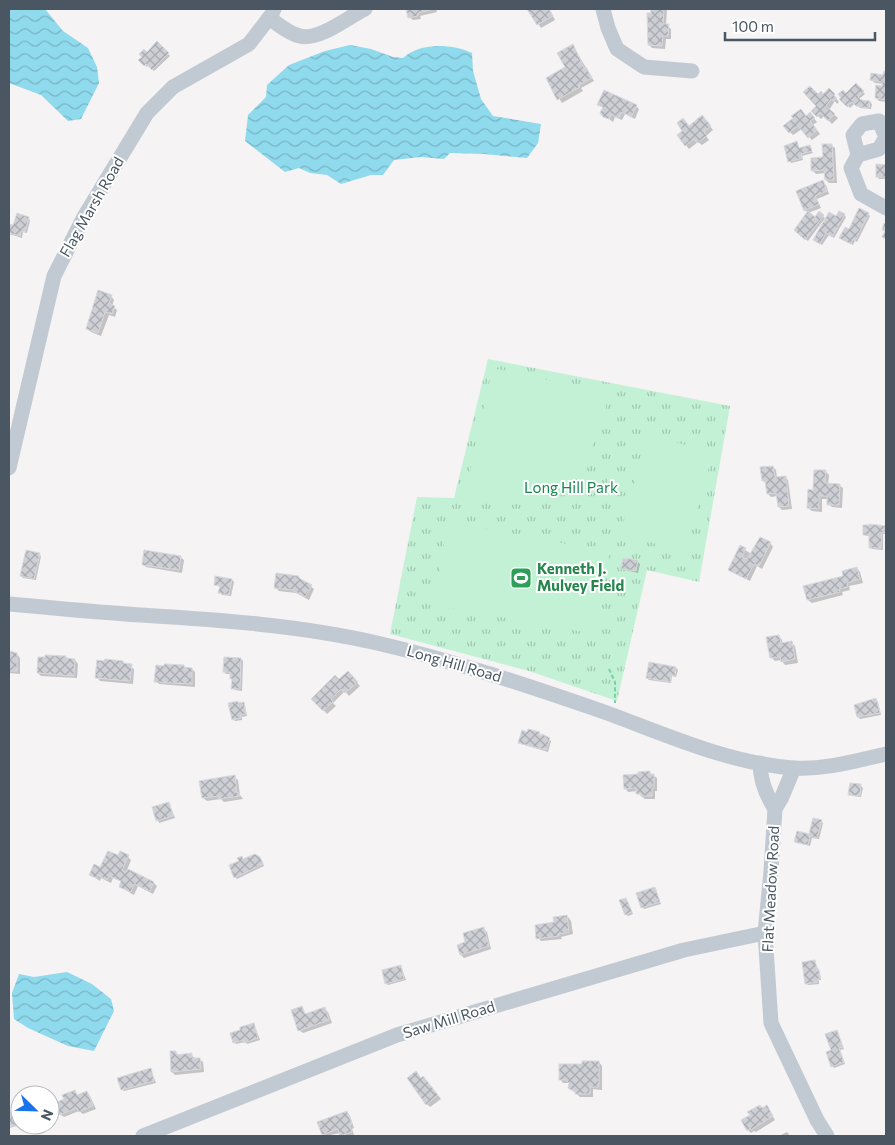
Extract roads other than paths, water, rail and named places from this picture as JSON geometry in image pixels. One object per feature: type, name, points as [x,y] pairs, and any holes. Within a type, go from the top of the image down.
[{"type":"street","points":[[271,13],[294,34],[308,37],[339,24],[365,9]]},
{"type":"street","points":[[603,9],[608,28],[617,49],[644,66],[692,71]]},
{"type":"street","name":"Flag Marsh Road","points":[[9,468],[54,276],[84,217],[148,112],[173,87],[249,44],[271,13]]},
{"type":"street","points":[[858,155],[851,168],[861,194],[886,208]]},
{"type":"street","name":"Long Hill Road","points":[[9,604],[261,624],[308,629],[379,643],[510,681],[714,752],[760,763],[794,768],[833,766],[886,754]]},
{"type":"street","name":"Flat Meadow Road","points":[[760,763],[760,773],[775,809]]},
{"type":"street","name":"Flat Meadow Road","points":[[794,768],[775,809],[765,933],[771,1023],[817,1120],[827,1136]]},
{"type":"street","name":"Saw Mill Road","points":[[143,1136],[397,1035],[684,950],[765,933]]},
{"type":"water","points":[[9,9],[45,9],[63,31],[88,48],[97,67],[99,83],[81,119],[68,121],[41,95],[9,83]]},
{"type":"water","points":[[350,45],[403,58],[419,49],[437,46],[446,46],[472,53],[473,71],[481,99],[493,116],[541,124],[538,143],[527,158],[450,153],[444,159],[421,157],[394,160],[383,175],[371,175],[341,184],[327,175],[310,173],[299,168],[285,172],[245,141],[248,115],[266,97],[267,85],[289,65],[325,51]]},
{"type":"water","points":[[67,972],[92,984],[111,999],[114,1011],[94,1051],[68,1046],[28,1028],[14,1019],[12,993],[19,974],[34,977]]},
{"type":"place","name":"Kenneth J. Mulvey Field","points":[[521,578]]},
{"type":"park label","name":"Long Hill Park","points":[[571,488]]}]
